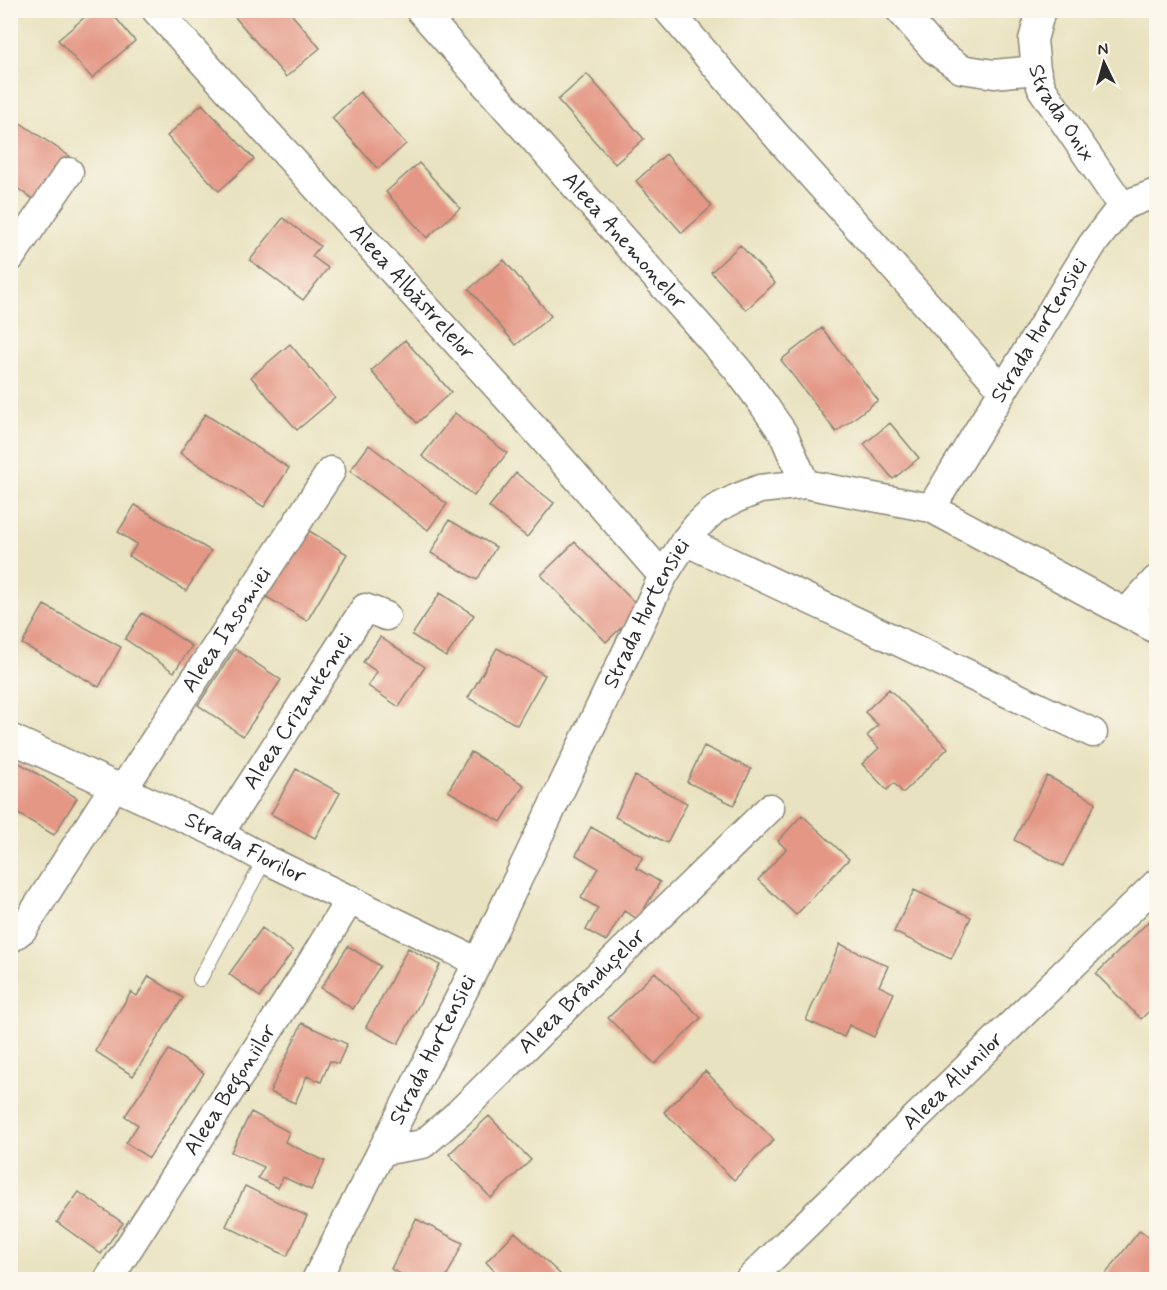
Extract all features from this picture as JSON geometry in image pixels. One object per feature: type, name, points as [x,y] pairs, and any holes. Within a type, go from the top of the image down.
[{"type":"street","name":"Aleea Albăstrelelor","points":[[156,10],[514,405],[663,576]]},
{"type":"street","name":"Aleea Anemonelor","points":[[420,10],[738,370],[783,433],[805,484]]},
{"type":"street","points":[[668,10],[759,116],[1003,390]]},
{"type":"street","points":[[900,10],[935,50],[961,69],[994,74],[1035,70]]},
{"type":"street","name":"Strada Onix","points":[[1041,10],[1033,40],[1035,70],[1042,89],[1122,206]]},
{"type":"street","points":[[10,258],[69,172]]},
{"type":"street","points":[[1122,206],[1156,193]]},
{"type":"street","name":"Strada Hortensiei","points":[[327,1276],[382,1151],[478,962],[663,576],[685,542],[697,526],[715,509],[760,489],[805,484],[931,508],[1092,245],[1122,206]]},
{"type":"street","name":"Aleea Iasomiei","points":[[10,939],[23,929],[331,471]]},
{"type":"street","points":[[931,508],[1156,629]]},
{"type":"street","points":[[685,542],[1092,733]]},
{"type":"street","points":[[1126,613],[1156,580]]},
{"type":"street","name":"Aleea Crizantemei","points":[[219,834],[365,608],[386,616]]},
{"type":"street","name":"Strada Florilor","points":[[10,738],[219,834],[265,859],[478,962]]},
{"type":"street","name":"Aleea Brândușelor","points":[[382,1151],[423,1143],[459,1113],[770,808]]},
{"type":"street","name":"Aleea Alunilor","points":[[749,1280],[1156,884]]},
{"type":"street","name":"Aleea Begoniilor","points":[[108,1280],[297,987],[350,899]]},
{"type":"lane","points":[[200,979],[265,859]]},
{"type":"building","points":[[93,10],[123,10],[115,17],[135,41],[92,78],[58,40]]},
{"type":"building","points":[[241,10],[288,10],[320,48],[286,77],[234,16]]},
{"type":"building","points":[[587,74],[644,139],[615,164],[558,100]]},
{"type":"building","points":[[360,92],[406,144],[378,169],[332,118]]},
{"type":"building","points":[[202,104],[254,159],[219,191],[167,136]]},
{"type":"building","points":[[10,116],[72,158],[40,204],[10,183]]},
{"type":"building","points":[[666,154],[712,206],[682,233],[636,181]]},
{"type":"building","points":[[419,163],[460,208],[427,238],[386,192]]},
{"type":"building","points":[[283,218],[320,246],[312,256],[328,268],[303,300],[250,260]]},
{"type":"building","points":[[740,245],[775,283],[746,310],[711,272]]},
{"type":"building","points":[[504,260],[551,316],[516,345],[469,289]]},
{"type":"building","points":[[822,328],[878,400],[836,432],[781,360]]},
{"type":"building","points":[[405,340],[451,392],[417,423],[371,371]]},
{"type":"building","points":[[290,344],[335,398],[297,430],[251,377]]},
{"type":"building","points":[[455,413],[507,453],[474,496],[422,456]]},
{"type":"building","points":[[205,414],[289,468],[264,507],[180,453]]},
{"type":"building","points":[[890,423],[919,458],[893,479],[864,444]]},
{"type":"building","points":[[369,445],[447,504],[428,530],[350,471]]},
{"type":"building","points":[[516,473],[554,503],[527,537],[489,507]]},
{"type":"building","points":[[135,505],[211,551],[186,591],[129,556],[137,544],[118,532]]},
{"type":"building","points":[[449,520],[496,547],[477,580],[431,553]]},
{"type":"building","points":[[306,529],[347,554],[307,621],[265,596]]},
{"type":"building","points":[[575,542],[641,609],[606,642],[541,575]]},
{"type":"building","points":[[440,593],[474,615],[446,657],[412,635]]},
{"type":"building","points":[[44,605],[121,647],[99,687],[22,644]]},
{"type":"building","points":[[142,613],[192,646],[174,672],[125,639]]},
{"type":"building","points":[[380,637],[425,667],[399,707],[368,686],[377,672],[363,662]]},
{"type":"building","points":[[497,648],[545,675],[517,725],[468,698]]},
{"type":"building","points":[[235,649],[281,680],[243,736],[198,705]]},
{"type":"building","points":[[889,689],[948,748],[903,793],[894,783],[887,790],[862,764],[879,748],[867,736],[878,725],[865,712]]},
{"type":"building","points":[[704,746],[751,769],[734,805],[687,782]]},
{"type":"building","points":[[471,752],[524,785],[501,822],[448,791]]},
{"type":"building","points":[[18,762],[77,798],[54,835],[10,809],[10,773]]},
{"type":"building","points":[[296,769],[340,793],[315,838],[271,814]]},
{"type":"building","points":[[635,776],[687,803],[667,843],[615,817]]},
{"type":"building","points":[[1047,776],[1096,802],[1063,866],[1014,840]]},
{"type":"building","points":[[802,815],[849,859],[796,915],[758,880],[786,849],[778,841]]},
{"type":"building","points":[[591,827],[643,857],[636,868],[660,882],[638,919],[624,911],[606,941],[586,930],[598,908],[581,898],[598,868],[576,855]]},
{"type":"building","points":[[914,890],[971,917],[951,959],[894,932]]},
{"type":"building","points":[[1149,921],[1156,929],[1156,1004],[1141,1019],[1096,974]]},
{"type":"building","points":[[262,928],[293,951],[260,997],[229,974]]},
{"type":"building","points":[[840,944],[888,966],[879,986],[894,993],[874,1037],[849,1025],[844,1037],[806,1020]]},
{"type":"building","points":[[348,946],[380,966],[353,1009],[321,988]]},
{"type":"building","points":[[408,948],[440,965],[398,1044],[366,1027]]},
{"type":"building","points":[[655,972],[701,1018],[655,1064],[608,1018]]},
{"type":"building","points":[[149,976],[183,998],[133,1076],[95,1051],[131,992],[137,996]]},
{"type":"building","points":[[302,1023],[347,1044],[338,1064],[330,1061],[321,1082],[307,1076],[295,1103],[270,1092]]},
{"type":"building","points":[[169,1050],[204,1073],[149,1158],[126,1143],[138,1125],[125,1116]]},
{"type":"building","points":[[705,1071],[774,1140],[734,1180],[664,1112]]},
{"type":"building","points":[[251,1112],[289,1132],[285,1142],[325,1161],[311,1190],[283,1177],[278,1188],[258,1178],[264,1167],[231,1152]]},
{"type":"building","points":[[489,1116],[531,1160],[491,1198],[449,1154]]},
{"type":"building","points":[[245,1186],[307,1216],[287,1256],[226,1226]]},
{"type":"building","points":[[79,1192],[123,1223],[101,1254],[57,1222]]},
{"type":"building","points":[[416,1219],[463,1243],[445,1280],[412,1280],[391,1269]]},
{"type":"building","points":[[1140,1230],[1156,1243],[1156,1280],[1101,1280]]},
{"type":"building","points":[[515,1232],[560,1274],[555,1280],[503,1280],[486,1262]]}]
